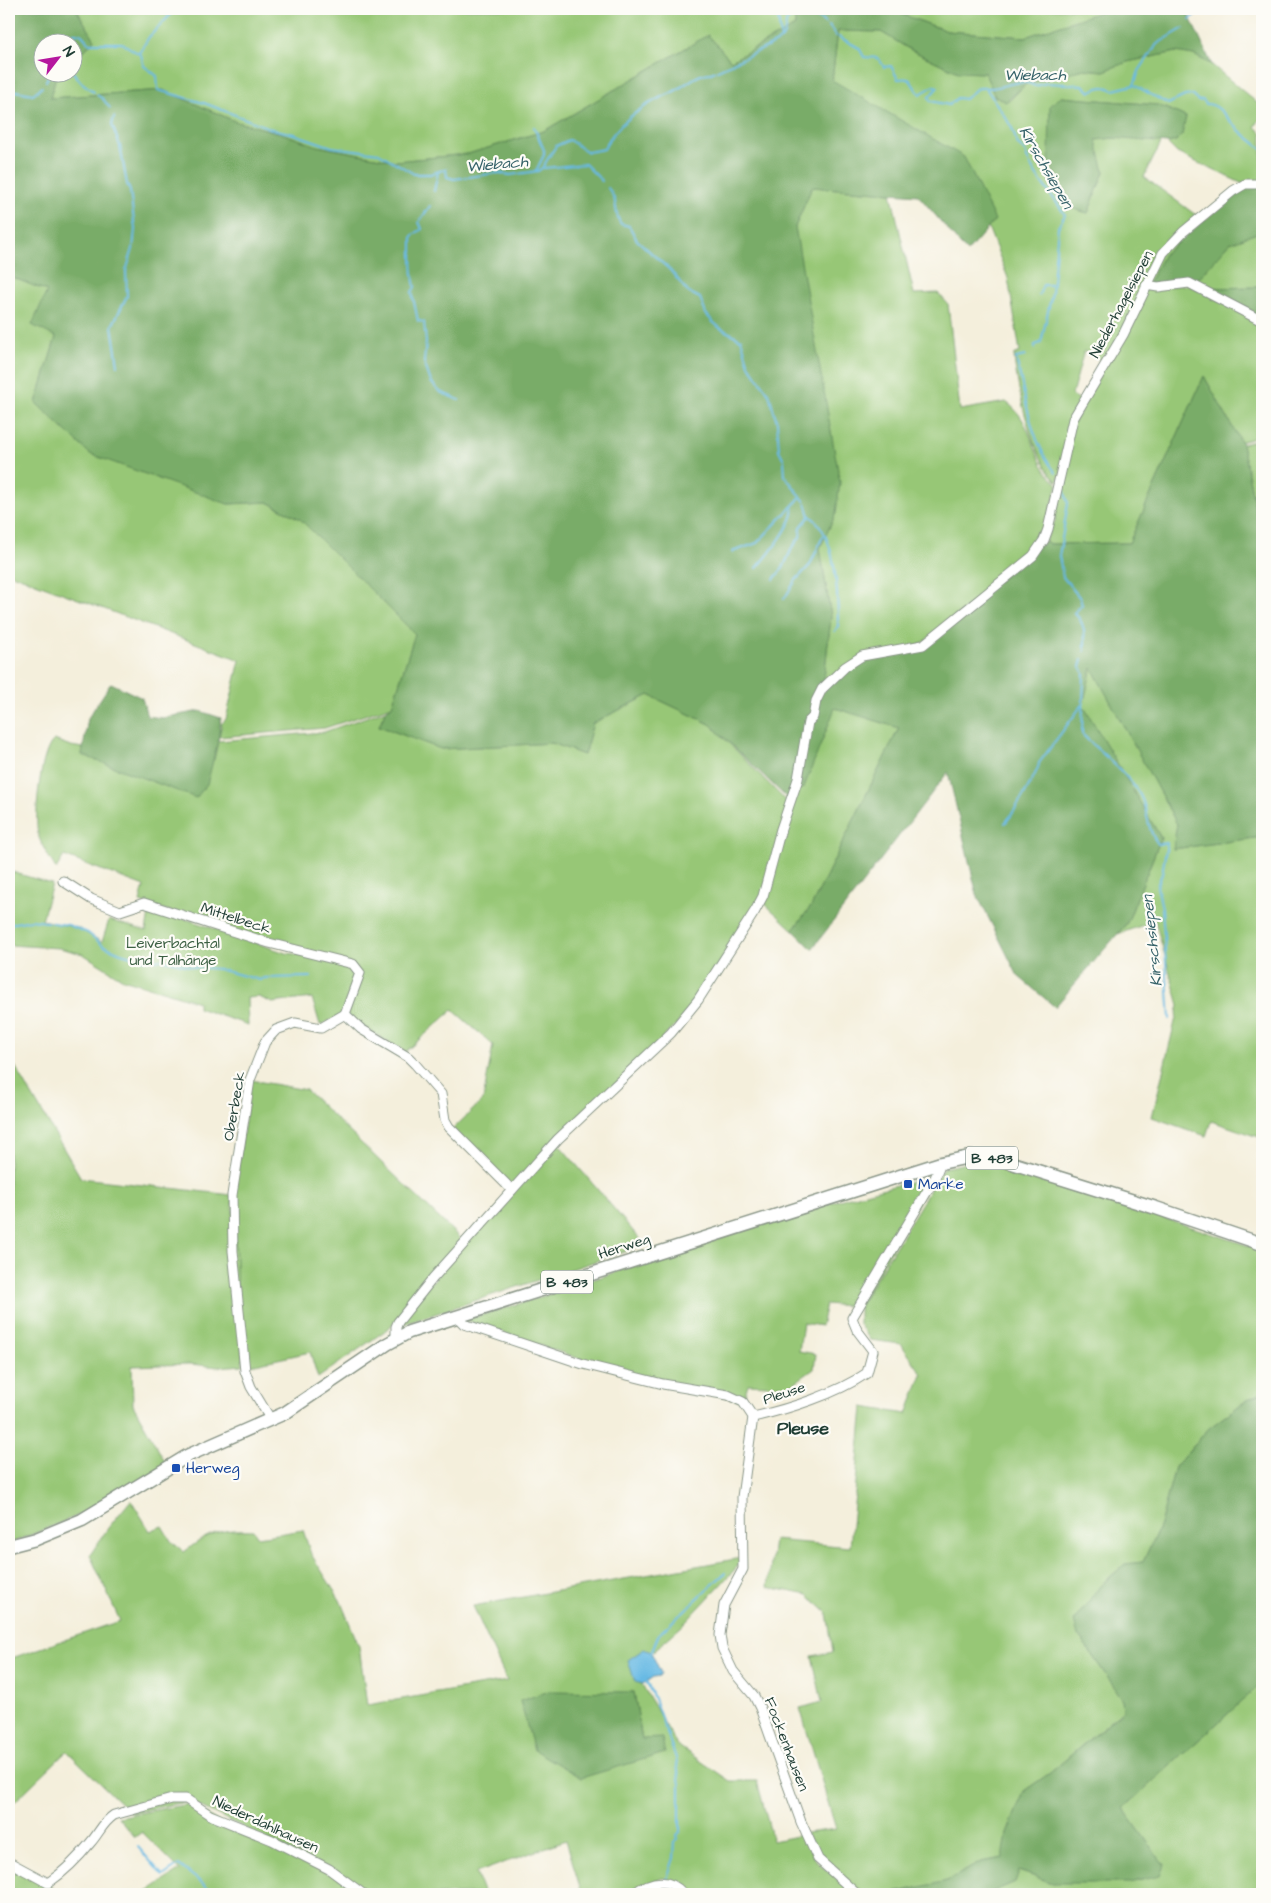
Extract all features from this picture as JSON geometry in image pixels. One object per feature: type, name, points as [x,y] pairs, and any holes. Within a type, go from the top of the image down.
[{"type":"main road","name":"B 483","points":[[941,1163],[980,1156],[1007,1161],[1262,1244]]},
{"type":"main road","name":"Herweg","points":[[9,1546],[36,1539],[82,1520],[175,1463],[271,1420],[301,1404],[396,1338],[456,1316],[941,1163]]},
{"type":"street","name":"Niederhagelsiepen","points":[[396,1338],[396,1324],[418,1295],[564,1132],[679,1026],[755,912],[763,896],[785,815],[797,784],[808,722],[813,717],[816,701],[822,689],[836,675],[862,656],[923,645],[1025,563],[1044,540],[1073,419],[1123,335],[1146,285],[1164,253],[1183,232],[1238,188],[1245,184],[1262,184]]},
{"type":"street","points":[[1146,285],[1158,287],[1189,284],[1262,321]]},
{"type":"street","name":"Mittelbeck","points":[[63,881],[91,899],[120,910],[144,904],[269,943],[353,964],[360,973],[346,1014]]},
{"type":"street","points":[[346,1014],[361,1028],[408,1057],[441,1094],[445,1120],[449,1127],[512,1190]]},
{"type":"street","name":"Oberbeck","points":[[271,1420],[251,1387],[245,1372],[233,1251],[232,1195],[250,1080],[264,1042],[276,1030],[295,1023],[321,1028],[346,1014]]},
{"type":"street","name":"Pleuse","points":[[456,1316],[464,1324],[583,1364],[663,1384],[728,1395],[743,1402],[753,1417],[797,1404],[845,1385],[867,1372],[872,1351],[857,1330],[852,1318],[935,1178],[941,1163]]},
{"type":"street","name":"Fockenhausen","points":[[753,1417],[742,1496],[743,1569],[724,1605],[721,1620],[722,1648],[733,1671],[754,1696],[760,1708],[801,1822],[818,1859],[857,1894]]},
{"type":"street","name":"Niederdahlhausen","points":[[9,1862],[48,1883],[75,1860],[110,1817],[121,1812],[182,1798],[193,1802],[210,1815],[272,1840],[329,1870],[363,1894]]},
{"type":"street","points":[[633,1894],[659,1882],[667,1882],[682,1892]]},
{"type":"green space","points":[[9,9],[76,9],[95,40],[82,52],[82,32],[32,32],[32,82],[54,82],[50,98],[163,90],[237,122],[281,133],[317,146],[396,161],[468,154],[544,131],[708,35],[731,61],[795,26],[795,9],[902,9],[901,14],[947,31],[1025,37],[1109,9],[1186,9],[1212,65],[1194,55],[1176,52],[1127,62],[1104,71],[1084,69],[1026,84],[1006,102],[995,97],[985,73],[958,72],[911,50],[881,32],[838,31],[832,80],[964,157],[995,220],[967,252],[918,195],[812,187],[795,227],[840,482],[836,513],[820,548],[831,617],[823,686],[862,657],[918,650],[1045,541],[1050,544],[1129,543],[1204,376],[1242,444],[1262,542],[1262,837],[1173,849],[1177,824],[1092,668],[1083,705],[1161,838],[1127,923],[1055,1007],[1018,976],[977,895],[948,772],[812,949],[793,930],[812,905],[899,728],[835,708],[804,787],[796,792],[790,801],[710,724],[649,695],[593,723],[584,755],[552,743],[441,749],[379,726],[386,710],[392,706],[415,634],[300,519],[268,502],[228,504],[90,454],[36,403],[56,337],[32,325],[47,291],[9,276]]},
{"type":"green space","points":[[76,9],[795,9],[795,26],[731,61],[708,35],[544,131],[468,154],[396,161],[317,146],[281,133],[237,122],[163,90],[50,98],[54,82],[82,82],[82,52],[95,40]]},
{"type":"green space","points":[[902,9],[1109,9],[1025,37],[947,31],[901,14]]},
{"type":"green space","points":[[838,31],[881,32],[911,50],[958,72],[985,73],[995,97],[1010,100],[1026,84],[1084,69],[1104,71],[1127,62],[1176,52],[1194,55],[1212,65],[1262,107],[1262,116],[1255,127],[1262,133],[1262,183],[1243,184],[1177,153],[1167,143],[1176,141],[1186,117],[1158,105],[1061,97],[1067,207],[1088,213],[1104,172],[1095,140],[1113,138],[1162,141],[1144,177],[1200,218],[1183,231],[1105,362],[1084,351],[1072,395],[1081,400],[1058,482],[1049,472],[1041,458],[1027,423],[1022,404],[1014,355],[1020,352],[1008,278],[988,227],[994,220],[832,80]]},
{"type":"green space","points":[[1061,97],[1158,105],[1186,117],[1182,135],[1176,141],[1167,143],[1113,138],[1096,140],[1104,172],[1088,213],[1067,207],[1049,159],[1050,105]]},
{"type":"green space","points":[[1245,186],[1262,188],[1262,231],[1230,243],[1200,277],[1184,282],[1148,284],[1164,254]]},
{"type":"green space","points":[[812,187],[891,193],[914,294],[938,293],[948,304],[960,410],[1006,402],[1016,410],[1023,420],[1042,465],[1058,484],[1042,540],[1031,555],[921,644],[823,687],[831,617],[820,548],[836,513],[795,227]]},
{"type":"green space","points":[[1262,231],[1262,287],[1205,288],[1184,282],[1200,276],[1230,243]]},
{"type":"green space","points":[[9,276],[47,291],[56,337],[36,403],[228,504],[268,502],[300,519],[415,634],[392,706],[325,728],[219,737],[222,723],[226,719],[240,660],[9,573]]},
{"type":"green space","points":[[1189,285],[1262,322],[1262,436],[1240,442],[1204,376],[1129,543],[1050,544],[1045,541],[1055,521],[1072,427],[1147,287]]},
{"type":"green space","points":[[1262,287],[1262,320],[1205,288]]},
{"type":"green space","points":[[1262,439],[1262,542],[1242,444]]},
{"type":"green space","points":[[1092,667],[1177,824],[1173,849],[1262,837],[1262,971],[1254,984],[1262,1004],[1262,1138],[1211,1121],[1206,1136],[1152,1117],[1179,1005],[1155,921],[1118,934],[1127,923],[1161,838],[1082,705]]},
{"type":"green space","points":[[111,683],[142,698],[147,716],[162,718],[200,711],[221,718],[218,741],[207,784],[196,798],[82,755],[88,718]]},
{"type":"green space","name":"Leiverbachtal und Talhänge","points":[[649,695],[710,724],[789,804],[761,900],[683,1018],[511,1187],[453,1129],[483,1100],[493,1045],[453,1010],[405,1052],[343,1015],[320,1025],[312,998],[272,1003],[259,997],[247,998],[248,1025],[198,1008],[198,1002],[123,979],[83,954],[59,948],[9,945],[9,871],[52,884],[42,920],[78,928],[102,942],[109,920],[146,931],[150,907],[286,953],[320,957],[140,902],[144,886],[64,856],[56,869],[41,843],[37,825],[39,784],[45,757],[49,746],[54,740],[83,748],[82,755],[214,760],[218,741],[324,732],[386,710],[379,726],[441,749],[552,743],[584,755],[593,723]]},
{"type":"green space","points":[[835,707],[899,728],[812,905],[793,930],[763,902],[796,792]]},
{"type":"green space","points":[[9,1056],[81,1178],[232,1195],[243,1365],[218,1367],[190,1364],[132,1366],[133,1405],[167,1465],[106,1504],[9,1544]]},
{"type":"green space","points":[[251,1080],[306,1090],[463,1241],[389,1328],[318,1378],[310,1352],[246,1366],[237,1293],[234,1195]]},
{"type":"green space","points":[[557,1142],[645,1245],[401,1325],[419,1296]]},
{"type":"green space","points":[[967,1163],[997,1165],[1014,1169],[1262,1250],[1262,1393],[1248,1399],[1208,1429],[1175,1467],[1160,1525],[1143,1562],[1125,1564],[1100,1586],[1078,1635],[1122,1698],[1123,1710],[1050,1773],[1024,1791],[1007,1834],[1004,1858],[981,1862],[947,1881],[916,1890],[889,1894],[860,1894],[829,1870],[806,1833],[836,1829],[800,1708],[822,1702],[812,1656],[833,1652],[827,1613],[808,1595],[768,1587],[774,1540],[850,1547],[863,1407],[907,1414],[922,1374],[901,1344],[870,1340],[859,1324],[859,1307],[943,1168]]},
{"type":"green space","points":[[933,1177],[858,1307],[826,1304],[821,1326],[803,1323],[799,1351],[816,1354],[814,1369],[790,1386],[748,1384],[743,1401],[619,1372],[465,1320],[756,1225],[874,1191]]},
{"type":"green space","points":[[1262,1393],[1262,1683],[1123,1808],[1164,1865],[1160,1876],[1129,1883],[1053,1883],[1019,1871],[1015,1882],[987,1894],[889,1894],[947,1881],[981,1862],[1003,1858],[1007,1834],[1024,1791],[1050,1773],[1123,1711],[1122,1698],[1078,1635],[1074,1621],[1100,1586],[1125,1564],[1143,1562],[1160,1525],[1175,1467],[1208,1429],[1248,1399]]},
{"type":"green space","points":[[131,1500],[150,1531],[162,1526],[171,1541],[184,1552],[208,1536],[223,1531],[253,1530],[258,1537],[303,1530],[311,1554],[340,1600],[359,1646],[367,1705],[507,1681],[473,1606],[741,1558],[740,1564],[682,1626],[633,1669],[677,1745],[730,1781],[757,1781],[773,1841],[801,1835],[818,1863],[855,1894],[687,1894],[668,1879],[662,1878],[628,1894],[582,1894],[566,1840],[476,1873],[484,1894],[366,1894],[329,1869],[189,1801],[131,1813],[67,1751],[9,1807],[9,1659],[120,1621],[90,1555],[108,1528]],"holes":[[[634,1692],[642,1740],[534,1750],[521,1701]]]},
{"type":"green space","points":[[1262,1683],[1262,1894],[987,1894],[1015,1882],[1018,1871],[1053,1883],[1164,1865],[1123,1808]]},
{"type":"green space","points":[[549,1691],[634,1692],[642,1739],[662,1738],[665,1753],[581,1778],[534,1750],[520,1701]]},
{"type":"green space","points":[[189,1804],[227,1827],[272,1842],[329,1871],[363,1894],[144,1894],[180,1870],[142,1832],[135,1837],[118,1817]]},
{"type":"green space","points":[[9,1864],[53,1888],[60,1894],[9,1894]]},
{"type":"water","points":[[644,1649],[651,1652],[661,1673],[659,1676],[653,1677],[643,1684],[635,1682],[628,1660]]},
{"type":"waterway","points":[[139,53],[149,37],[176,9]]},
{"type":"waterway","points":[[777,9],[781,39]]},
{"type":"waterway","points":[[1190,20],[1200,9]]},
{"type":"waterway","name":"Wiebach","points":[[82,35],[89,43],[122,43],[141,55],[144,66],[157,76],[158,90],[204,103],[272,129],[294,134],[332,147],[379,153],[414,174],[430,174],[446,169],[447,177],[454,179],[497,173],[510,175],[538,171],[556,146],[569,140],[588,152],[604,149],[615,131],[642,108],[700,75],[711,73],[782,39],[787,20],[807,15],[816,17],[825,23]]},
{"type":"waterway","name":"Wiebach","points":[[829,26],[836,36]]},
{"type":"waterway","points":[[1134,85],[1139,71],[1157,44],[1184,28]]},
{"type":"waterway","name":"Wiebach","points":[[839,37],[859,48],[864,57],[876,58],[884,67],[891,66],[898,79],[910,80],[920,94],[934,86],[938,87],[929,97],[931,101],[949,105],[957,98],[965,99],[976,89],[992,88],[1014,83],[1035,86],[1047,83],[1083,85],[1090,92],[1102,87],[1113,90],[1134,85],[1168,104],[1185,96],[1193,95],[1198,101],[1203,100],[1206,104],[1215,106],[1222,111],[1240,131],[1262,149]]},
{"type":"waterway","points":[[81,82],[94,92]]},
{"type":"waterway","name":"Wiebach","points":[[9,94],[16,91],[33,94],[42,87]]},
{"type":"waterway","name":"Kirschsiepen","points":[[986,88],[1011,126],[1018,145],[1025,151],[1032,168],[1065,215],[1058,227],[1052,293],[1041,343],[1035,345],[1035,348]]},
{"type":"waterway","points":[[97,95],[110,108]]},
{"type":"waterway","points":[[114,117],[112,125],[120,146],[130,191],[135,229],[133,249],[126,271],[127,296],[112,326],[118,365]]},
{"type":"waterway","points":[[534,127],[544,150],[544,155],[536,171]]},
{"type":"waterway","points":[[544,168],[585,164],[602,181]]},
{"type":"waterway","points":[[434,191],[438,172]]},
{"type":"waterway","points":[[608,188],[614,198],[617,216],[621,224],[629,226],[637,240],[670,270],[688,292],[700,298],[706,314],[713,322],[741,339],[749,365],[769,394],[777,422],[779,450],[784,460],[785,476],[806,503],[810,516],[819,525],[831,551],[837,599],[838,626],[835,631]]},
{"type":"waterway","points":[[430,206],[419,222],[422,229],[412,236],[412,268],[415,287],[412,292],[418,321],[424,322],[426,342],[424,362],[431,382],[440,392],[459,400]]},
{"type":"waterway","points":[[1039,295],[1043,285],[1051,285]]},
{"type":"waterway","name":"Kirschsiepen","points":[[1025,356],[1016,358],[1030,418],[1040,446],[1056,473]]},
{"type":"waterway","name":"Kirschsiepen","points":[[1063,486],[1068,503],[1059,556],[1063,577],[1080,598],[1082,605],[1074,613],[1083,626],[1085,651]]},
{"type":"waterway","points":[[732,552],[757,543],[800,498]]},
{"type":"waterway","points":[[757,568],[786,530],[793,514],[793,508]]},
{"type":"waterway","points":[[774,579],[783,568],[792,548],[800,537],[801,527],[810,516]]},
{"type":"waterway","points":[[784,599],[796,580],[810,565],[823,536]]},
{"type":"waterway","name":"Kirschsiepen","points":[[1082,660],[1080,667],[1084,673],[1082,734],[1134,786],[1143,801],[1154,838],[1158,844],[1167,843],[1162,874],[1157,886],[1162,908],[1170,1019]]},
{"type":"waterway","points":[[1005,823],[1025,793],[1039,763],[1082,705]]},
{"type":"waterway","points":[[9,924],[31,920],[68,925],[88,933],[104,946],[141,959],[165,960],[193,967],[218,969],[260,980],[264,978],[311,977]]},
{"type":"waterway","points":[[651,1653],[659,1634],[725,1573]]},
{"type":"waterway","points":[[645,1679],[676,1758],[680,1785],[680,1832],[677,1835],[678,1839],[675,1841],[674,1858],[667,1879]]},
{"type":"waterway","points":[[138,1847],[163,1876],[179,1865],[216,1894]]},
{"type":"waterway","points":[[665,1889],[665,1894]]},
{"type":"place","name":"Marke","points":[[908,1184]]},
{"type":"place","name":"Herweg","points":[[176,1468]]},
{"type":"district","name":"Pleuse","points":[[803,1428]]}]
